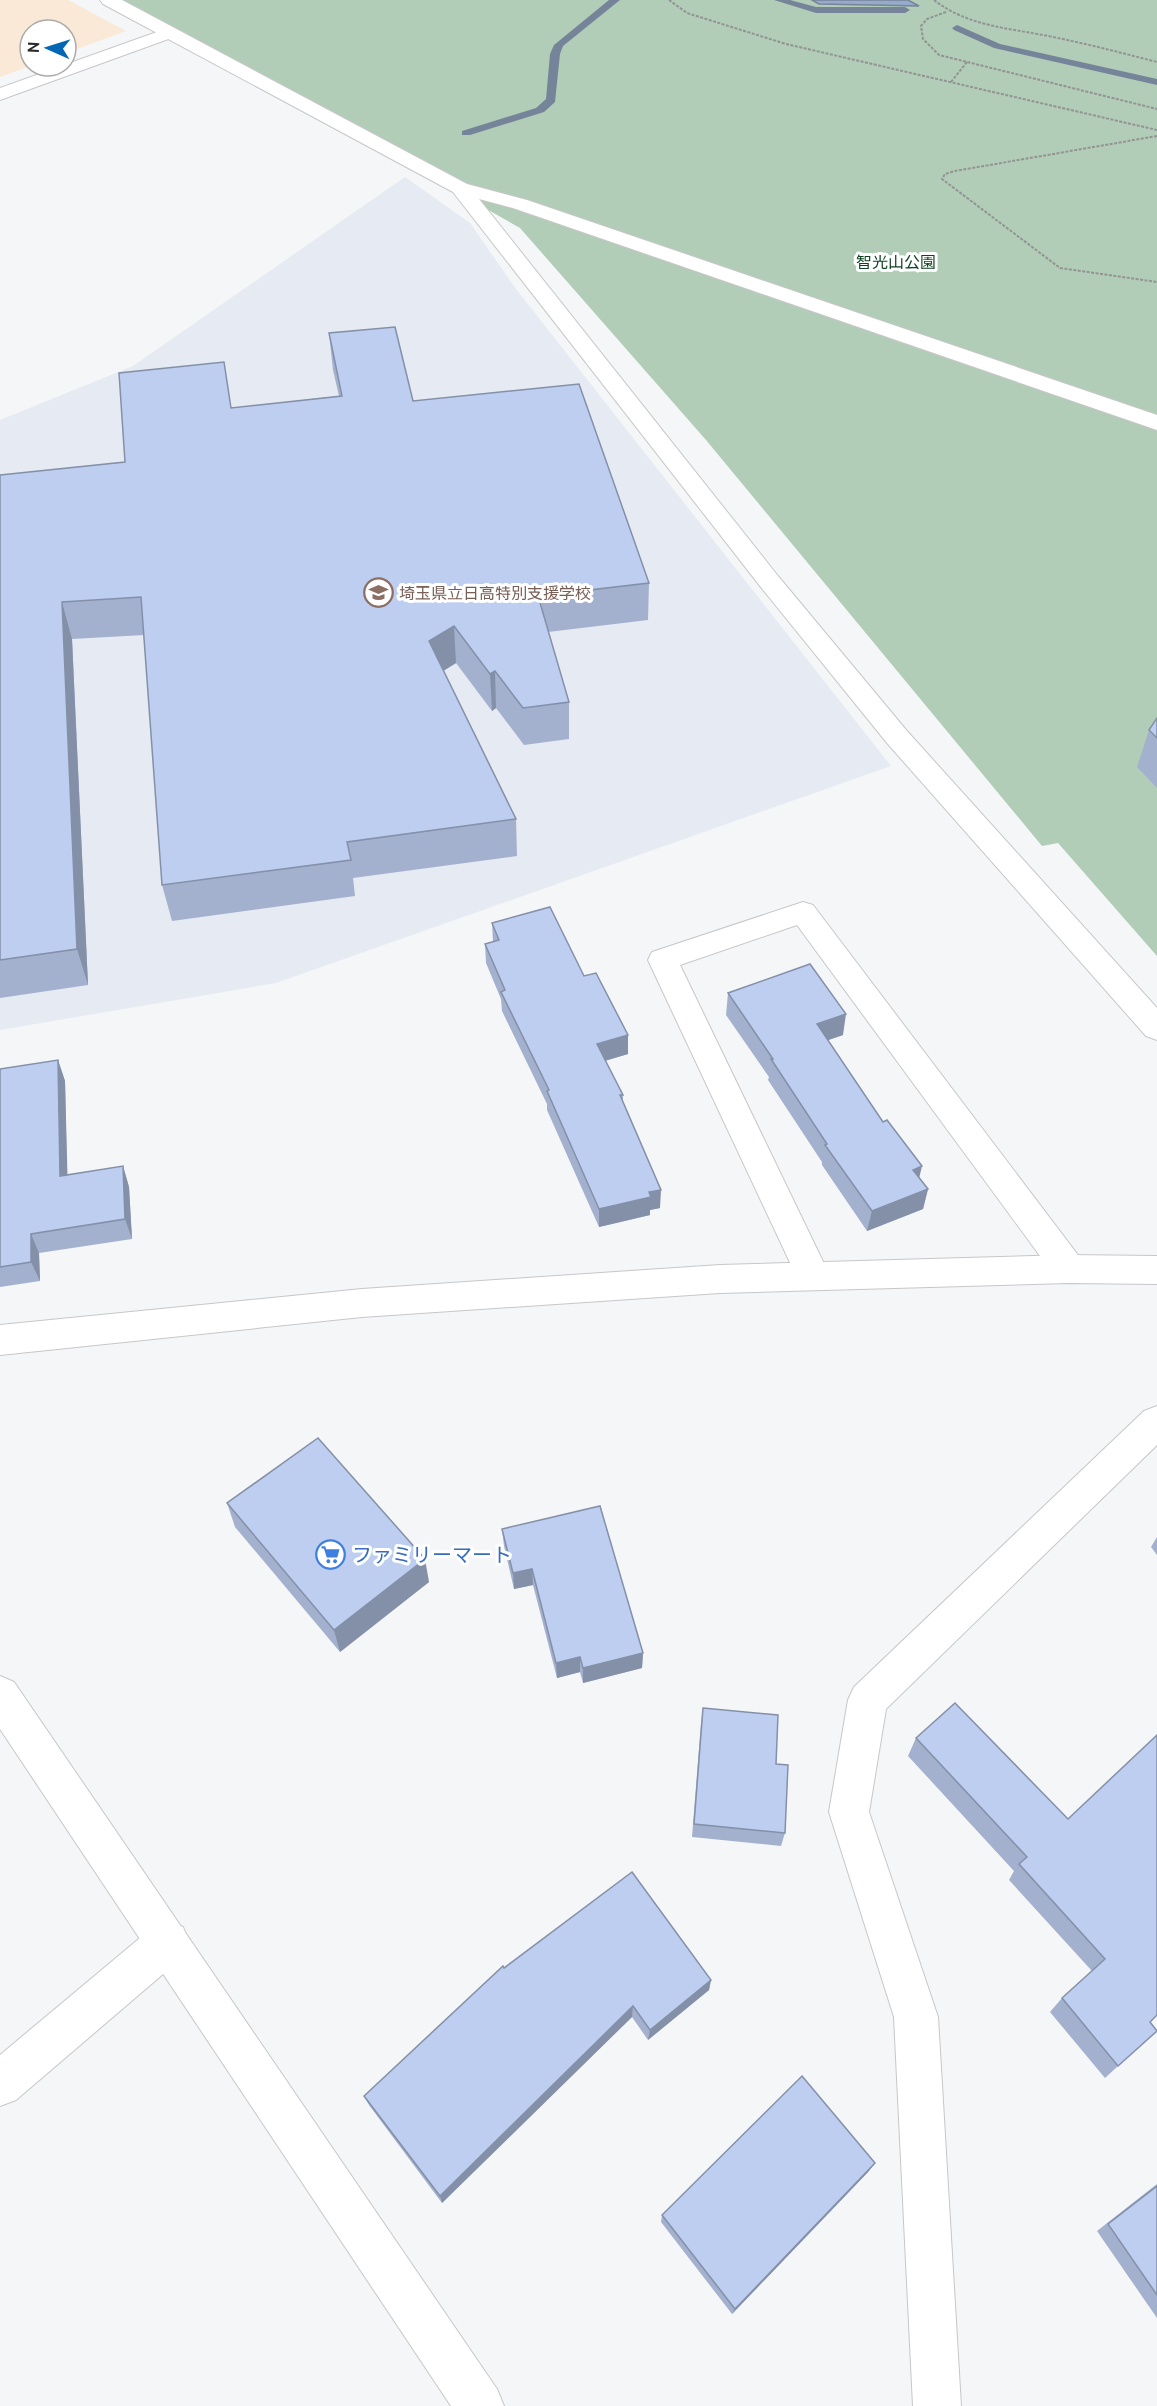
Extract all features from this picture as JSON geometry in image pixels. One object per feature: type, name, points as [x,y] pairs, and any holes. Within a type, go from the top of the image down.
[{"type":"street","points":[[109,0],[460,188],[520,204],[1157,423]]},
{"type":"street","points":[[0,94],[168,33]]},
{"type":"street","points":[[460,188],[769,581],[897,737],[1157,1028]]},
{"type":"street","points":[[813,1276],[663,960],[803,912],[1069,1269]]},
{"type":"street","points":[[0,1340],[362,1303],[720,1279],[1069,1269],[1157,1270]]},
{"type":"street","points":[[937,2406],[916,2017],[849,1812],[868,1700],[1157,1422]]},
{"type":"street","points":[[0,1695],[480,2406]]},
{"type":"street","points":[[0,2084],[168,1942]]},
{"type":"path","points":[[669,0],[696,16],[786,44],[1157,130]]},
{"type":"path","points":[[934,0],[946,12],[1003,29],[1052,37],[1157,62]]},
{"type":"path","points":[[946,12],[927,19],[921,26],[923,39],[939,55],[1157,109]]},
{"type":"path","points":[[951,82],[967,62]]},
{"type":"path","points":[[1157,136],[955,171],[945,174],[942,179],[1060,268],[1157,282]]},
{"type":"shaded area","points":[[0,0],[68,0],[126,31],[78,49],[78,18],[18,18],[18,70],[0,77]]},
{"type":"shaded area","name":"埼玉県立日高特別支援学校","points":[[405,177],[470,223],[516,289],[891,766],[276,983],[0,1030],[0,420],[133,366]]},
{"type":"green space","name":"智光山公園","points":[[119,0],[1157,0],[1157,956],[1058,843],[1042,846],[706,440],[520,228]]},
{"type":"water","points":[[812,0],[908,0],[919,6],[819,4]]},
{"type":"building","points":[[395,327],[413,401],[579,384],[649,583],[538,596],[569,702],[523,708],[495,671],[490,674],[454,626],[429,641],[516,819],[347,842],[351,860],[162,885],[141,597],[62,602],[77,949],[0,960],[0,475],[125,462],[119,373],[224,362],[231,408],[342,396],[329,333]]},
{"type":"building","points":[[1157,718],[1157,738],[1149,730]]},
{"type":"building","points":[[550,907],[584,976],[596,973],[628,1035],[597,1044],[623,1095],[620,1095],[661,1190],[649,1192],[651,1197],[599,1209],[547,1091],[549,1090],[501,992],[505,990],[485,944],[499,940],[492,923]]},
{"type":"building","points":[[810,964],[846,1014],[817,1024],[883,1122],[887,1120],[922,1166],[913,1170],[928,1189],[872,1211],[825,1145],[827,1144],[771,1059],[773,1059],[728,993]]},
{"type":"building","points":[[58,1060],[60,1176],[123,1166],[125,1219],[31,1234],[31,1262],[0,1267],[0,1069]]},
{"type":"building","name":"ファミリーマート","points":[[318,1438],[425,1559],[334,1630],[227,1503]]},
{"type":"building","points":[[600,1506],[643,1653],[583,1668],[580,1657],[556,1663],[532,1569],[513,1573],[502,1529]]},
{"type":"building","points":[[955,1703],[1068,1819],[1157,1735],[1157,2015],[1150,2022],[1157,2031],[1118,2066],[1062,1998],[1105,1959],[1019,1864],[1027,1857],[916,1738]]},
{"type":"building","points":[[703,1708],[778,1715],[776,1764],[788,1765],[785,1833],[694,1824]]},
{"type":"building","points":[[632,1872],[711,1980],[650,2030],[633,2006],[440,2196],[364,2096],[503,1966],[504,1968]]},
{"type":"building","points":[[802,2076],[875,2163],[735,2309],[662,2215]]},
{"type":"building","points":[[1157,2186],[1157,2295],[1108,2224]]},
{"type":"waterway","points":[[466,133],[540,110],[551,100],[555,54],[559,45],[615,0]]},
{"type":"waterway","points":[[779,0],[816,10],[905,10]]},
{"type":"waterway","points":[[957,28],[997,46],[1157,82]]},
{"type":"place","name":"埼玉県立日高特別支援学校","points":[[378,593]]},
{"type":"place","name":"ファミリーマート","points":[[331,1555]]}]
